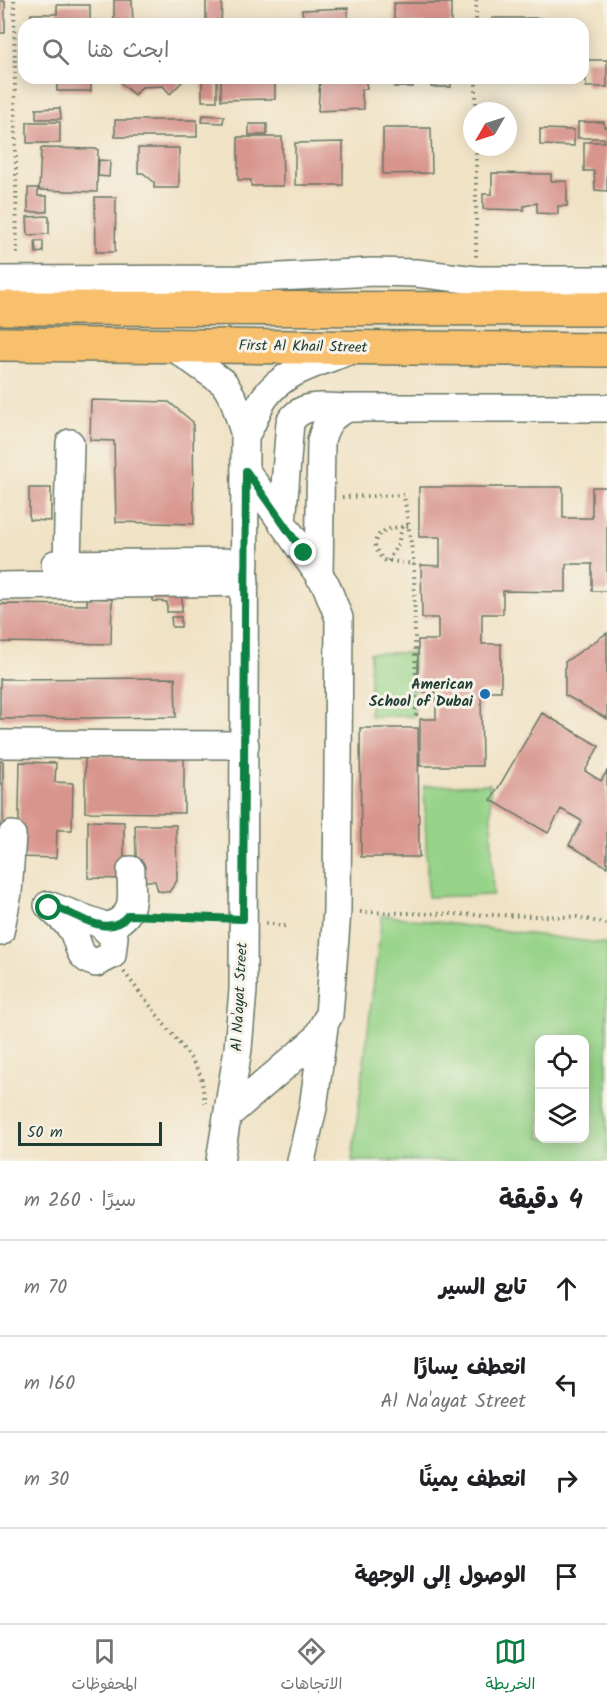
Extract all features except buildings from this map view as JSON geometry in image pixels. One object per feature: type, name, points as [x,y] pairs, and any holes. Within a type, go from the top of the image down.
[{"type":"main road","points":[[0,308],[607,309]]},
{"type":"main road","name":"First Al Khail Street","points":[[0,344],[607,350]]},
{"type":"street","points":[[9,280],[242,279],[373,272],[416,273],[476,280],[607,280]]},
{"type":"street","name":"Al Na'ayat Street","points":[[169,344],[224,383],[234,400],[245,435],[243,919],[238,1049],[216,1111],[220,1161]]},
{"type":"street","name":"Al Na'ayat Street","points":[[245,435],[262,400],[276,385],[295,373],[355,348]]},
{"type":"street","points":[[282,523],[290,422],[297,413],[307,408],[607,408]]},
{"type":"street","points":[[319,576],[321,441],[325,427],[333,416],[349,408]]},
{"type":"street","points":[[70,443],[61,564],[245,572]]},
{"type":"street","points":[[246,471],[332,596],[339,618],[337,911],[332,1002],[324,1027],[312,1108],[301,1161]]},
{"type":"street","points":[[0,586],[245,572]]},
{"type":"street","points":[[0,744],[245,745]]},
{"type":"street","points":[[0,932],[12,835]]},
{"type":"street","points":[[48,905],[73,931],[84,958],[96,963],[112,955],[117,921],[131,905],[131,870]]},
{"type":"street","points":[[4,892],[117,921]]},
{"type":"street","points":[[216,1111],[276,1074],[316,1039],[324,1027]]},
{"type":"street","points":[[276,1074],[287,1074],[304,1085],[312,1108]]},
{"type":"path","points":[[9,280],[14,0]]},
{"type":"path","points":[[476,0],[476,18]]},
{"type":"path","points":[[476,84],[476,102]]},
{"type":"path","points":[[476,156],[476,280]]},
{"type":"path","points":[[320,497],[404,495],[414,564],[416,717]]},
{"type":"path","points":[[408,525],[388,529],[377,537],[375,543],[378,554],[388,562],[414,564]]},
{"type":"path","points":[[388,562],[396,549],[402,527]]},
{"type":"path","points":[[337,911],[577,917],[607,924]]},
{"type":"path","points":[[117,921],[243,919],[289,927]]},
{"type":"path","points":[[112,955],[192,1060],[216,1111]]},
{"type":"green space","points":[[370,653],[413,653],[414,716],[370,716]]},
{"type":"green space","points":[[490,784],[493,895],[428,897],[424,786]]},
{"type":"green space","points":[[382,915],[607,944],[607,1161],[352,1161]]},
{"type":"place","name":"American School of Dubai","points":[[485,694]]},
{"type":"route","points":[[49,908],[48,905],[106,927],[120,923],[128,915],[243,919],[246,471],[304,553]]}]
